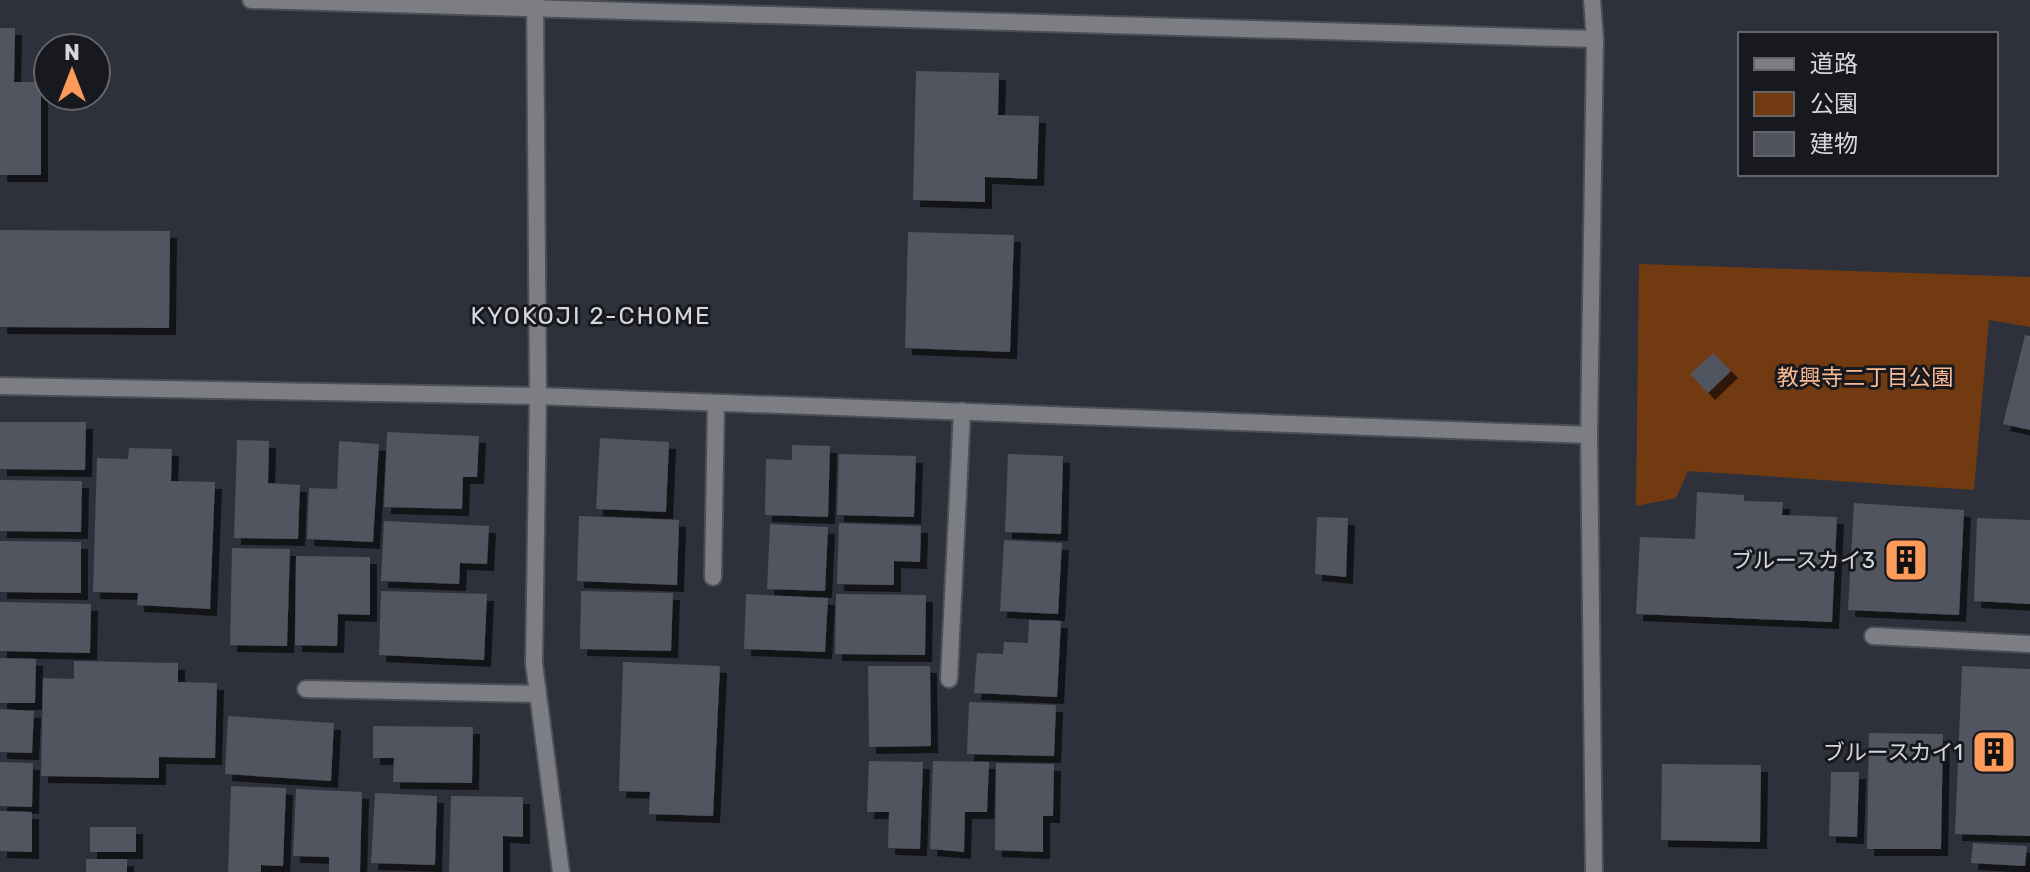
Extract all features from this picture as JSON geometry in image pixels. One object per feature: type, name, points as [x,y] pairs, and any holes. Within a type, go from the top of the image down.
[{"type":"street","points":[[251,0],[534,4],[1595,39]]},
{"type":"street","points":[[1592,0],[1595,39],[1589,435],[1594,872]]},
{"type":"street","points":[[534,4],[538,396],[534,663],[561,872]]},
{"type":"street","points":[[0,386],[538,396],[1589,435]]},
{"type":"street","points":[[713,577],[716,403]]},
{"type":"street","points":[[949,679],[962,411]]},
{"type":"street","points":[[1873,636],[2030,644]]},
{"type":"street","points":[[306,689],[538,694]]},
{"type":"green space","name":"教興寺二丁目公園","points":[[1639,264],[2030,277],[2030,327],[1989,320],[1974,490],[1688,471],[1676,498],[1636,506]]},
{"type":"building","points":[[0,28],[15,28],[14,82],[32,82],[32,112],[41,112],[41,175],[0,175]]},
{"type":"building","points":[[916,71],[999,73],[998,115],[1039,116],[1037,179],[985,177],[985,202],[913,200]]},
{"type":"building","points":[[0,230],[170,231],[169,328],[0,327]]},
{"type":"building","points":[[908,232],[1014,235],[1010,352],[905,348]]},
{"type":"building","points":[[2025,335],[2030,336],[2030,430],[2003,424]]},
{"type":"building","points":[[1713,353],[1731,371],[1708,393],[1690,374]]},
{"type":"building","points":[[0,422],[86,422],[85,470],[0,469]]},
{"type":"building","points":[[387,432],[479,436],[477,477],[463,477],[462,509],[384,507]]},
{"type":"building","points":[[600,438],[669,442],[666,512],[596,509]]},
{"type":"building","points":[[237,440],[269,441],[268,483],[300,485],[298,539],[234,538]]},
{"type":"building","points":[[339,441],[379,444],[373,542],[307,539],[309,488],[337,489]]},
{"type":"building","points":[[792,445],[830,446],[828,517],[765,515],[766,459],[792,460]]},
{"type":"building","points":[[129,448],[172,449],[171,481],[215,482],[210,609],[137,605],[138,593],[93,592],[97,458],[128,459]]},
{"type":"building","points":[[839,454],[916,456],[914,517],[837,515]]},
{"type":"building","points":[[1008,454],[1063,456],[1061,534],[1005,532]]},
{"type":"building","points":[[0,480],[82,481],[81,532],[0,531]]},
{"type":"building","points":[[1697,492],[1744,495],[1744,501],[1783,502],[1782,515],[1837,517],[1832,622],[1636,614],[1640,537],[1695,539]]},
{"type":"building","name":"ブルースカイ3","points":[[1854,503],[1964,510],[1959,615],[1848,610]]},
{"type":"building","points":[[579,516],[679,520],[677,585],[577,581]]},
{"type":"building","points":[[1317,517],[1348,518],[1346,577],[1315,574]]},
{"type":"building","points":[[1977,518],[2030,520],[2030,604],[1974,601]]},
{"type":"building","points":[[384,521],[489,526],[487,564],[460,563],[459,584],[381,581]]},
{"type":"building","points":[[839,523],[921,526],[920,562],[894,561],[894,585],[837,584]]},
{"type":"building","points":[[770,524],[828,527],[825,591],[767,589]]},
{"type":"building","points":[[1004,540],[1062,543],[1058,614],[1000,611]]},
{"type":"building","points":[[0,541],[81,542],[81,593],[0,592]]},
{"type":"building","points":[[232,548],[290,549],[287,646],[230,645]]},
{"type":"building","points":[[296,556],[370,557],[370,615],[338,614],[337,646],[295,645]]},
{"type":"building","points":[[381,591],[487,594],[484,660],[379,655]]},
{"type":"building","points":[[581,591],[673,593],[671,651],[580,649]]},
{"type":"building","points":[[746,594],[828,598],[825,652],[744,649]]},
{"type":"building","points":[[836,594],[926,595],[925,655],[835,654]]},
{"type":"building","points":[[0,602],[91,604],[90,653],[0,651]]},
{"type":"building","points":[[1029,620],[1061,621],[1057,697],[974,693],[977,653],[1003,654],[1004,642],[1028,643]]},
{"type":"building","points":[[0,658],[36,659],[35,703],[0,703]]},
{"type":"building","points":[[74,661],[178,663],[178,682],[217,683],[215,758],[159,757],[159,778],[41,776],[43,678],[74,679]]},
{"type":"building","points":[[623,662],[720,666],[713,816],[649,814],[650,792],[619,791]]},
{"type":"building","points":[[868,666],[930,666],[931,746],[869,747]]},
{"type":"building","name":"ブルースカイ1","points":[[1962,666],[2030,669],[2030,836],[1955,834]]},
{"type":"building","points":[[969,702],[1056,705],[1054,756],[967,754]]},
{"type":"building","points":[[0,709],[34,711],[32,753],[0,752]]},
{"type":"building","points":[[228,716],[334,723],[331,781],[225,774]]},
{"type":"building","points":[[373,726],[473,727],[472,783],[393,782],[394,758],[373,758]]},
{"type":"building","points":[[1869,733],[1943,734],[1941,849],[1867,849]]},
{"type":"building","points":[[869,761],[923,762],[920,849],[888,848],[889,812],[867,812]]},
{"type":"building","points":[[933,761],[989,762],[987,812],[965,812],[964,852],[930,849]]},
{"type":"building","points":[[0,762],[33,763],[32,807],[0,806]]},
{"type":"building","points":[[996,763],[1054,764],[1053,816],[1043,816],[1043,852],[995,850]]},
{"type":"building","points":[[1662,764],[1761,765],[1760,842],[1661,840]]},
{"type":"building","points":[[1831,772],[1859,772],[1857,837],[1829,836]]},
{"type":"building","points":[[231,786],[286,788],[283,866],[261,865],[261,872],[228,872]]},
{"type":"building","points":[[296,789],[362,792],[360,872],[329,872],[329,857],[293,856]]},
{"type":"building","points":[[375,793],[437,796],[435,865],[371,863]]},
{"type":"building","points":[[451,796],[523,797],[523,837],[503,836],[503,872],[449,872]]},
{"type":"building","points":[[0,811],[32,812],[32,852],[0,851]]},
{"type":"building","points":[[90,827],[136,827],[136,852],[90,852]]},
{"type":"building","points":[[1973,843],[2027,846],[2025,866],[1971,863]]},
{"type":"building","points":[[86,859],[127,859],[127,872],[86,872]]},
{"type":"place","name":"ブルースカイ3","points":[[1906,560]]},
{"type":"place","name":"ブルースカイ1","points":[[1994,752]]},
{"type":"district","name":"KYOKOJI 2-CHOME","points":[[591,316]]}]
